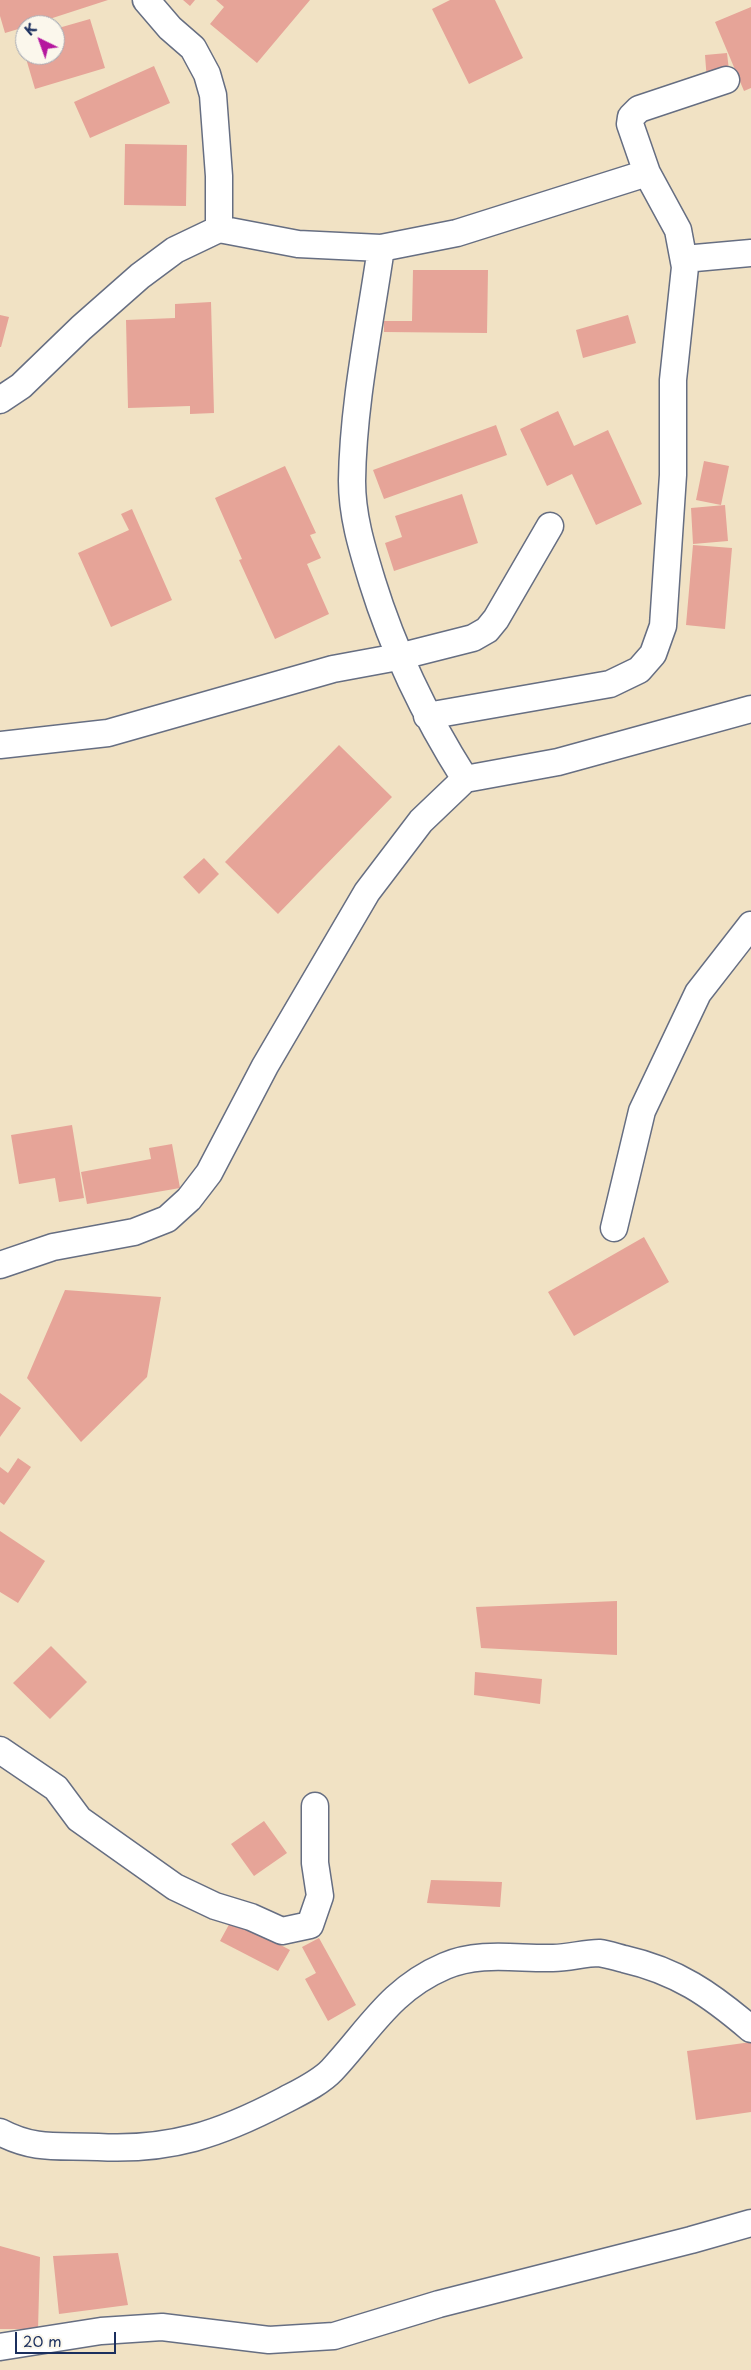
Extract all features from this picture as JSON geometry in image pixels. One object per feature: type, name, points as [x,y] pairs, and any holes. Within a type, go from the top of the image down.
[{"type":"street","points":[[146,0],[170,28],[193,48],[207,74],[212,95],[219,176],[219,229]]},
{"type":"street","points":[[427,716],[610,684],[638,670],[653,654],[663,626],[673,476],[673,380],[685,267],[678,230],[647,173],[630,124],[631,117],[639,109],[726,80]]},
{"type":"street","points":[[0,400],[21,386],[81,328],[140,276],[175,250],[219,229],[298,244],[381,248],[457,233],[647,173]]},
{"type":"street","points":[[381,248],[357,418],[352,481],[357,531],[383,616],[398,657],[427,716],[465,779]]},
{"type":"street","points":[[684,258],[751,253]]},
{"type":"street","points":[[0,745],[108,733],[333,669],[398,657],[474,638],[486,630],[496,619],[550,526]]},
{"type":"street","points":[[0,1265],[52,1247],[134,1232],[167,1219],[189,1200],[209,1173],[265,1066],[367,892],[421,821],[465,779],[558,762],[751,709]]},
{"type":"street","points":[[614,1228],[642,1111],[698,993],[751,925]]},
{"type":"street","points":[[0,1750],[56,1788],[79,1819],[175,1887],[215,1906],[251,1917],[282,1931],[310,1925],[320,1896],[315,1863],[315,1806]]},
{"type":"street","points":[[0,2132],[41,2147],[131,2149],[162,2146],[208,2134],[264,2111],[297,2094],[331,2071],[388,2004],[410,1986],[446,1965],[485,1956],[554,1958],[600,1953],[633,1961],[677,1975],[720,2003],[751,2029]]},
{"type":"street","points":[[0,2347],[101,2332],[162,2327],[269,2340],[334,2336],[439,2304],[751,2223]]},
{"type":"building","points":[[0,0],[108,0],[62,15],[15,15],[15,30],[5,33],[0,16]]},
{"type":"building","points":[[183,0],[195,0],[190,6]]},
{"type":"building","points":[[216,0],[310,0],[257,63],[210,24],[224,7]]},
{"type":"building","points":[[450,0],[495,0],[523,58],[469,84],[432,9]]},
{"type":"building","points":[[751,7],[751,88],[744,91],[715,22]]},
{"type":"building","points":[[90,19],[105,68],[35,89],[28,65],[65,65],[65,26]]},
{"type":"building","points":[[727,53],[730,79],[707,81],[705,55]]},
{"type":"building","points":[[154,66],[170,103],[90,138],[74,102]]},
{"type":"building","points":[[125,144],[187,145],[186,206],[124,205]]},
{"type":"building","points":[[413,270],[488,270],[487,333],[384,332],[384,321],[412,321]]},
{"type":"building","points":[[211,302],[214,413],[190,414],[190,406],[128,408],[126,320],[175,318],[175,304]]},
{"type":"building","points":[[0,315],[9,317],[1,347],[0,347]]},
{"type":"building","points":[[628,315],[636,343],[583,358],[576,330]]},
{"type":"building","points":[[558,411],[574,446],[608,430],[642,504],[596,525],[572,474],[547,486],[520,429]]},
{"type":"building","points":[[496,425],[507,455],[384,499],[373,470]]},
{"type":"building","points":[[704,461],[729,466],[721,505],[696,500]]},
{"type":"building","points":[[285,466],[316,533],[310,535],[321,558],[307,564],[329,614],[275,639],[239,560],[242,559],[215,498]]},
{"type":"building","points":[[462,494],[478,543],[394,571],[385,543],[402,537],[395,516]]},
{"type":"building","points":[[725,505],[728,541],[693,544],[691,508]]},
{"type":"building","points":[[132,509],[172,600],[111,627],[78,553],[129,530],[121,514]]},
{"type":"building","points":[[693,545],[732,548],[725,629],[686,625]]},
{"type":"building","points":[[339,745],[392,797],[278,914],[225,862]]},
{"type":"building","points":[[204,858],[219,874],[199,894],[183,877]]},
{"type":"building","points":[[72,1125],[84,1198],[59,1202],[55,1178],[19,1184],[11,1135]]},
{"type":"building","points":[[172,1144],[180,1188],[87,1204],[81,1172],[151,1159],[149,1148]]},
{"type":"building","points":[[644,1237],[669,1282],[574,1336],[548,1292]]},
{"type":"building","points":[[65,1290],[161,1297],[147,1377],[81,1442],[27,1378]]},
{"type":"building","points":[[0,1393],[21,1408],[0,1437]]},
{"type":"building","points":[[18,1458],[31,1467],[4,1505],[0,1502],[0,1467],[8,1473]]},
{"type":"building","points":[[0,1531],[45,1561],[18,1603],[0,1592]]},
{"type":"building","points":[[617,1601],[617,1655],[481,1648],[476,1607]]},
{"type":"building","points":[[51,1646],[87,1682],[50,1719],[13,1683]]},
{"type":"building","points":[[475,1672],[542,1679],[540,1704],[474,1695]]},
{"type":"building","points":[[264,1821],[287,1853],[254,1876],[231,1844]]},
{"type":"building","points":[[431,1880],[502,1882],[500,1907],[427,1903]]},
{"type":"building","points":[[232,1919],[290,1950],[278,1971],[220,1941]]},
{"type":"building","points":[[319,1938],[356,2005],[328,2021],[305,1979],[316,1973],[302,1947]]},
{"type":"building","points":[[751,2042],[751,2112],[696,2120],[687,2051]]},
{"type":"building","points":[[0,2246],[40,2257],[38,2329],[0,2329]]},
{"type":"building","points":[[118,2253],[128,2305],[59,2314],[53,2256]]}]
